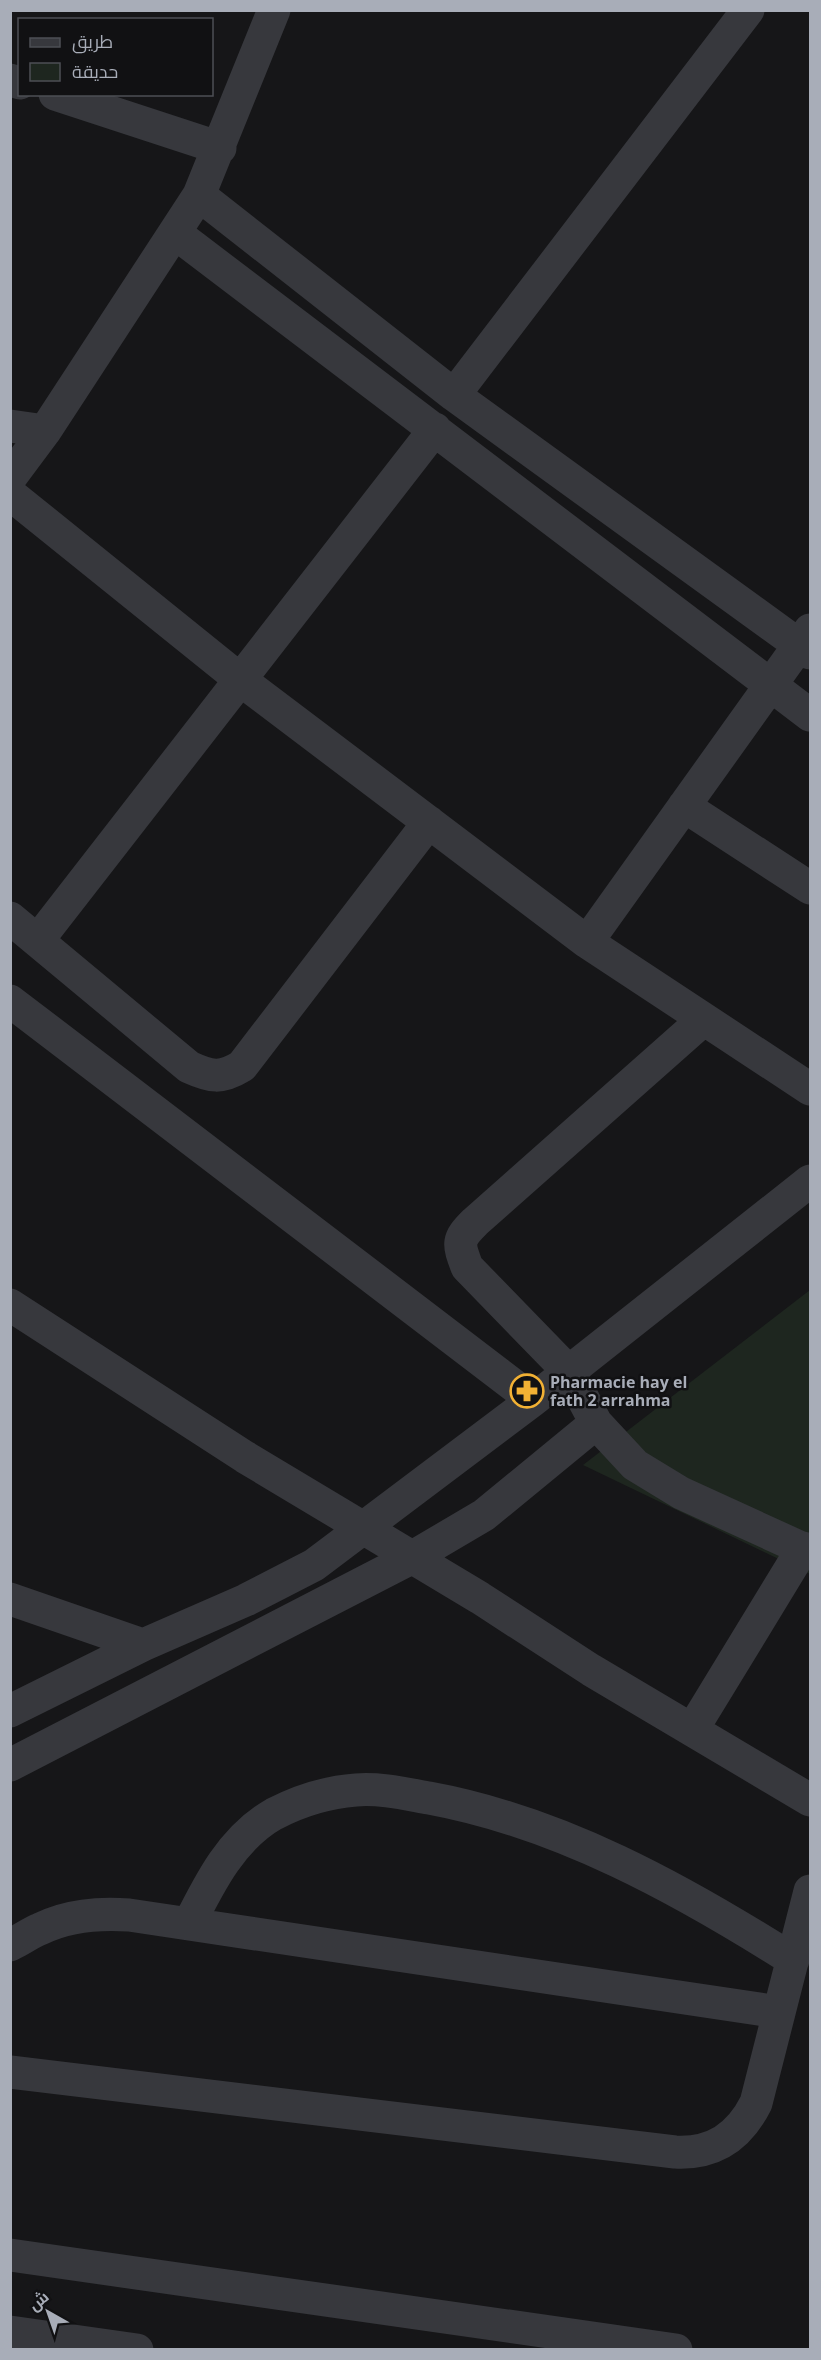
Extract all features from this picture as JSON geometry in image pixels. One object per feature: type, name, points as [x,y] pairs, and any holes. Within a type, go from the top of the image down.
[{"type":"street","points":[[10,478],[45,431],[199,195],[220,148],[274,10]]},
{"type":"street","points":[[454,396],[748,10]]},
{"type":"street","points":[[61,96],[220,148]]},
{"type":"street","points":[[199,195],[454,396],[807,643],[769,684],[587,942]]},
{"type":"street","points":[[175,232],[810,715]]},
{"type":"street","points":[[10,426],[45,431]]},
{"type":"street","points":[[39,940],[242,681],[435,429]]},
{"type":"street","points":[[10,494],[242,681],[587,942],[810,1089]]},
{"type":"street","points":[[684,806],[810,888]]},
{"type":"street","points":[[10,918],[189,1067],[210,1077],[226,1076],[242,1066],[429,822]]},
{"type":"street","points":[[10,1001],[533,1400]]},
{"type":"street","points":[[692,1730],[806,1550],[657,1480],[635,1465],[596,1423],[569,1372],[467,1267],[460,1248],[461,1236],[703,1020]]},
{"type":"street","points":[[10,1711],[143,1645],[246,1600],[304,1570],[533,1400],[810,1181]]},
{"type":"street","points":[[10,1305],[361,1529],[480,1598],[591,1670],[810,1800]]},
{"type":"street","points":[[10,1765],[411,1558],[484,1515],[596,1423]]},
{"type":"street","points":[[10,1599],[143,1645]]},
{"type":"street","points":[[189,1924],[212,1878],[238,1842],[273,1815],[314,1797],[357,1790],[405,1794],[472,1806],[533,1827],[601,1854],[668,1886],[792,1960]]},
{"type":"street","points":[[10,2072],[689,2153],[703,2151],[723,2142],[741,2129],[756,2103],[810,1891]]},
{"type":"street","points":[[10,1945],[39,1929],[83,1916],[129,1915],[779,2012]]},
{"type":"street","points":[[10,2255],[676,2349]]},
{"type":"street","points":[[10,2332],[137,2349]]},
{"type":"green space","points":[[810,1290],[810,1574],[583,1465]]},
{"type":"place","name":"Pharmacie hay el fath 2 arrahma","points":[[527,1391]]}]
